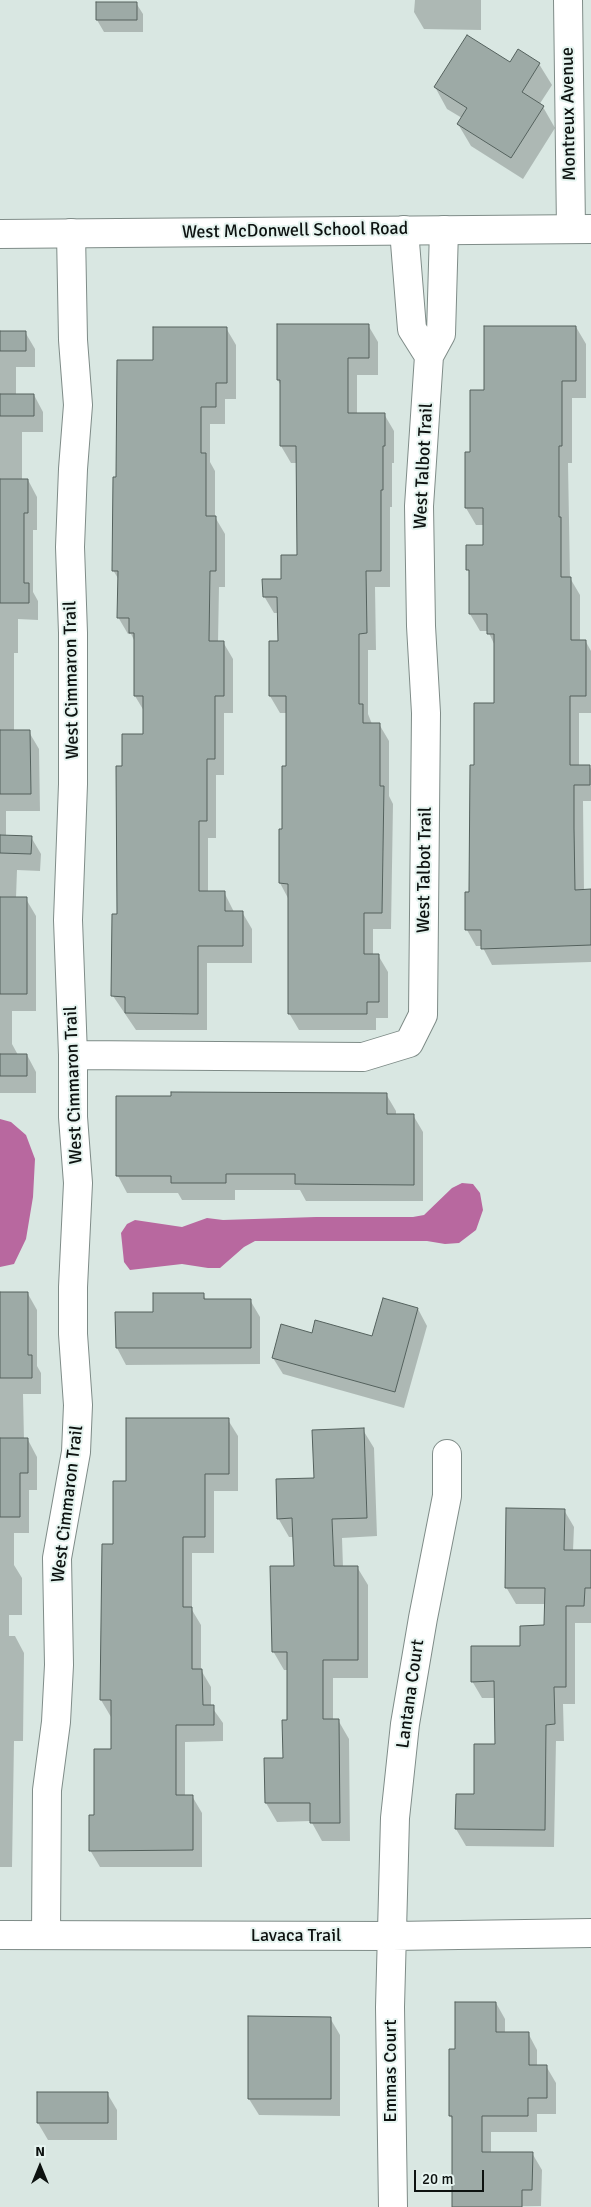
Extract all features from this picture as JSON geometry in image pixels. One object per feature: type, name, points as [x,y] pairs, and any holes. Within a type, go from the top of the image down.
[{"type":"street","name":"Montreux Avenue","points":[[568,0],[581,229]]},
{"type":"street","name":"West McDonwell School Road","points":[[0,234],[581,229]]},
{"type":"street","points":[[404,230],[412,329],[430,356]]},
{"type":"street","name":"West Talbot Trail","points":[[73,1056],[363,1057],[409,1044],[423,1015],[426,713],[421,626],[419,506],[430,356],[441,334],[444,230]]},
{"type":"street","name":"West Cimmaron Trail","points":[[46,1935],[47,1790],[56,1722],[59,1664],[57,1558],[76,1452],[78,1405],[73,1334],[73,1287],[78,1183],[73,1116],[73,1056],[68,920],[73,784],[73,633],[70,547],[78,405],[73,340],[72,234]]},
{"type":"street","name":"Lantana Court","points":[[393,1936],[395,1818],[404,1733],[423,1618],[447,1496],[447,1454]]},
{"type":"street","name":"Lavaca Trail","points":[[0,1934],[393,1936],[591,1933]]},
{"type":"street","name":"Emmas Court","points":[[393,1936],[390,2017],[393,2207]]},
{"type":"shaded area","points":[[0,1119],[11,1122],[26,1135],[35,1159],[33,1197],[26,1239],[14,1264],[0,1267]]},
{"type":"shaded area","points":[[462,1183],[473,1184],[480,1193],[483,1210],[476,1230],[459,1243],[445,1244],[427,1241],[255,1241],[244,1247],[220,1268],[182,1264],[130,1270],[124,1262],[121,1233],[127,1224],[135,1220],[182,1227],[207,1218],[223,1220],[316,1217],[413,1217],[424,1215],[452,1188]]},
{"type":"building","points":[[96,2],[137,2],[137,20],[96,20]]},
{"type":"building","points":[[467,35],[510,62],[518,49],[540,63],[522,92],[544,106],[511,158],[457,124],[467,108],[434,87]]},
{"type":"building","points":[[277,324],[369,324],[369,358],[348,358],[348,413],[385,413],[383,490],[381,490],[381,571],[366,571],[367,633],[359,634],[359,704],[363,704],[363,723],[380,723],[380,786],[384,786],[382,913],[364,913],[364,954],[379,954],[379,1002],[367,1002],[367,1014],[288,1014],[288,884],[279,883],[279,829],[282,829],[282,766],[286,766],[286,696],[269,696],[269,641],[278,641],[277,597],[263,597],[262,579],[281,579],[281,555],[297,555],[296,446],[280,446],[280,380],[277,380]]},
{"type":"building","points":[[484,326],[576,326],[576,381],[562,381],[562,446],[559,446],[559,517],[561,517],[561,577],[571,577],[571,640],[586,640],[586,696],[570,696],[570,765],[590,765],[590,785],[574,785],[574,828],[575,890],[591,889],[591,945],[481,949],[481,930],[465,930],[465,892],[469,892],[470,765],[474,765],[474,703],[494,703],[494,634],[487,634],[487,614],[469,614],[469,570],[466,570],[466,545],[483,545],[483,508],[465,508],[465,452],[470,452],[470,390],[484,390]]},
{"type":"building","points":[[153,327],[227,327],[227,383],[216,383],[216,407],[201,407],[201,453],[206,453],[206,516],[216,516],[216,571],[210,571],[209,641],[224,641],[224,696],[215,696],[215,759],[207,759],[207,821],[199,821],[199,891],[225,891],[225,911],[243,911],[243,946],[198,946],[198,1014],[125,1013],[125,997],[111,996],[112,914],[117,914],[116,766],[122,766],[122,734],[143,734],[143,696],[134,696],[134,633],[129,633],[129,618],[117,618],[118,571],[112,571],[113,477],[116,477],[117,360],[153,360]]},
{"type":"building","points":[[0,331],[26,331],[26,351],[0,351]]},
{"type":"building","points":[[0,394],[34,394],[34,416],[0,416]]},
{"type":"building","points":[[0,479],[28,479],[28,513],[24,513],[24,583],[29,583],[29,603],[0,603]]},
{"type":"building","points":[[0,730],[30,730],[31,794],[0,794]]},
{"type":"building","points":[[0,835],[32,836],[31,854],[0,853]]},
{"type":"building","points":[[0,897],[27,897],[27,994],[0,994]]},
{"type":"building","points":[[0,1054],[27,1054],[27,1076],[0,1076]]},
{"type":"building","points":[[171,1092],[387,1093],[387,1114],[414,1114],[414,1185],[295,1184],[295,1174],[226,1174],[226,1183],[171,1183],[171,1176],[116,1176],[116,1096],[171,1096]]},
{"type":"building","points":[[0,1292],[28,1292],[28,1355],[32,1355],[32,1378],[0,1378]]},
{"type":"building","points":[[153,1293],[204,1293],[204,1299],[251,1299],[251,1348],[116,1348],[115,1312],[153,1312]]},
{"type":"building","points":[[383,1298],[418,1308],[395,1392],[272,1358],[281,1324],[312,1333],[315,1320],[372,1336]]},
{"type":"building","points":[[126,1418],[229,1418],[229,1474],[205,1474],[205,1537],[183,1537],[183,1607],[192,1607],[192,1669],[202,1669],[203,1705],[214,1705],[214,1725],[176,1725],[176,1795],[193,1795],[193,1850],[89,1851],[89,1815],[94,1815],[94,1749],[111,1749],[111,1700],[100,1700],[102,1544],[113,1544],[113,1481],[126,1481]]},
{"type":"building","points":[[364,1428],[367,1518],[332,1519],[334,1566],[358,1566],[358,1660],[323,1660],[323,1719],[339,1719],[340,1823],[310,1823],[310,1803],[265,1803],[264,1758],[283,1758],[282,1720],[287,1720],[287,1652],[272,1652],[270,1566],[294,1566],[292,1518],[277,1519],[276,1479],[314,1478],[312,1430]]},
{"type":"building","points":[[0,1438],[28,1438],[28,1473],[20,1473],[20,1517],[0,1517]]},
{"type":"building","points":[[506,1508],[565,1509],[564,1550],[591,1550],[591,1588],[585,1588],[584,1606],[566,1606],[566,1687],[554,1687],[555,1724],[546,1725],[545,1830],[455,1829],[456,1794],[474,1794],[474,1744],[495,1744],[494,1681],[471,1682],[471,1646],[520,1646],[520,1626],[544,1625],[545,1588],[505,1588]]},
{"type":"building","points":[[455,2002],[496,2002],[496,2032],[529,2032],[529,2065],[547,2065],[547,2098],[528,2098],[528,2116],[482,2116],[482,2152],[533,2152],[532,2190],[522,2190],[522,2207],[452,2207],[452,2116],[449,2116],[449,2049],[455,2049]]},
{"type":"building","points":[[248,2016],[331,2017],[331,2099],[248,2099]]},
{"type":"building","points":[[37,2092],[108,2092],[108,2123],[37,2123]]}]
